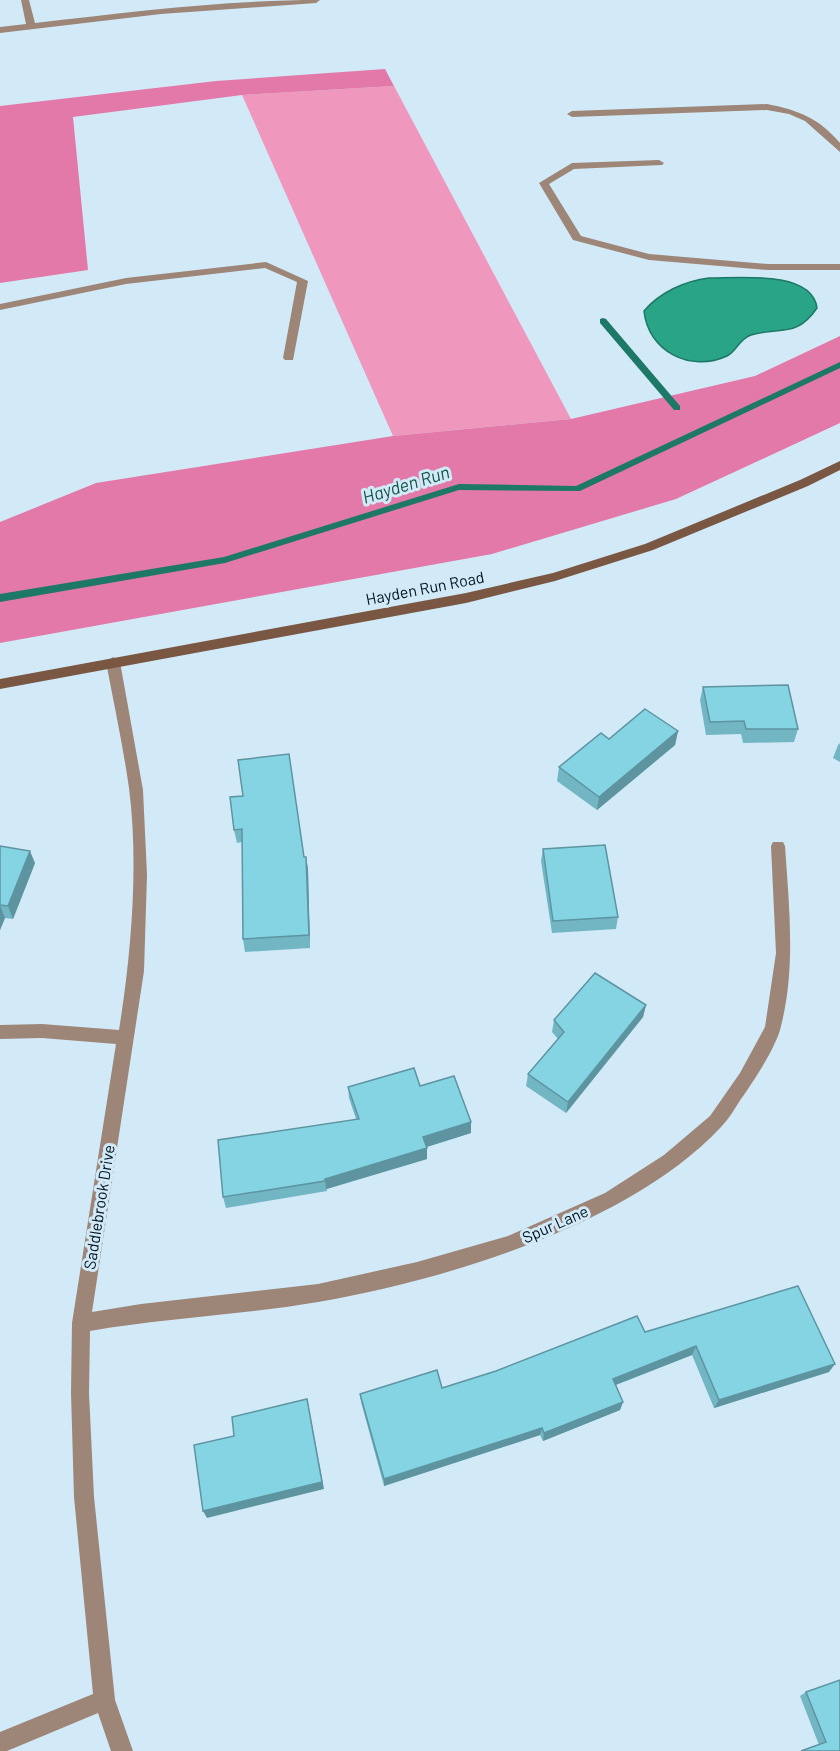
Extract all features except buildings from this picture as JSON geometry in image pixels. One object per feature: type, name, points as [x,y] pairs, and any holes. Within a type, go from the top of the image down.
[{"type":"main road","name":"Hayden Run Road","points":[[0,684],[466,598],[555,577],[649,547],[804,483],[840,465]]},
{"type":"street","points":[[25,0],[31,26]]},
{"type":"street","points":[[0,30],[161,11],[316,0]]},
{"type":"street","points":[[572,114],[767,107],[798,112],[821,125],[840,149]]},
{"type":"street","points":[[659,163],[572,166],[544,183],[577,238],[649,257],[768,267],[840,267]]},
{"type":"street","points":[[0,308],[126,282],[267,266],[303,281],[289,358]]},
{"type":"street","name":"Saddlebrook Drive","points":[[113,662],[136,790],[140,875],[136,971],[81,1323],[80,1393],[84,1497],[104,1701],[122,1751]]},
{"type":"street","name":"Spur Lane","points":[[81,1323],[141,1313],[318,1293],[417,1271],[510,1244],[611,1199],[670,1161],[716,1121],[746,1078],[773,1028],[784,953],[778,846]]},
{"type":"street","points":[[0,1032],[42,1031],[125,1038]]},
{"type":"street","points":[[0,1743],[104,1701]]},
{"type":"shaded area","points":[[385,69],[394,86],[242,95],[73,117],[88,270],[0,283],[0,106],[216,81]]},
{"type":"shaded area","points":[[394,86],[571,419],[393,436],[242,95]]},
{"type":"shaded area","points":[[755,277],[788,282],[802,287],[812,296],[817,308],[809,318],[794,328],[747,337],[727,356],[713,361],[686,360],[673,355],[653,337],[644,311],[673,288],[709,278]]},
{"type":"shaded area","points":[[840,336],[840,423],[676,499],[492,554],[0,643],[0,522],[96,483],[393,436],[571,419],[755,376]]},
{"type":"waterway","points":[[603,321],[677,408]]},
{"type":"waterway","name":"Hayden Run","points":[[0,598],[225,560],[459,487],[577,489],[840,365]]}]
